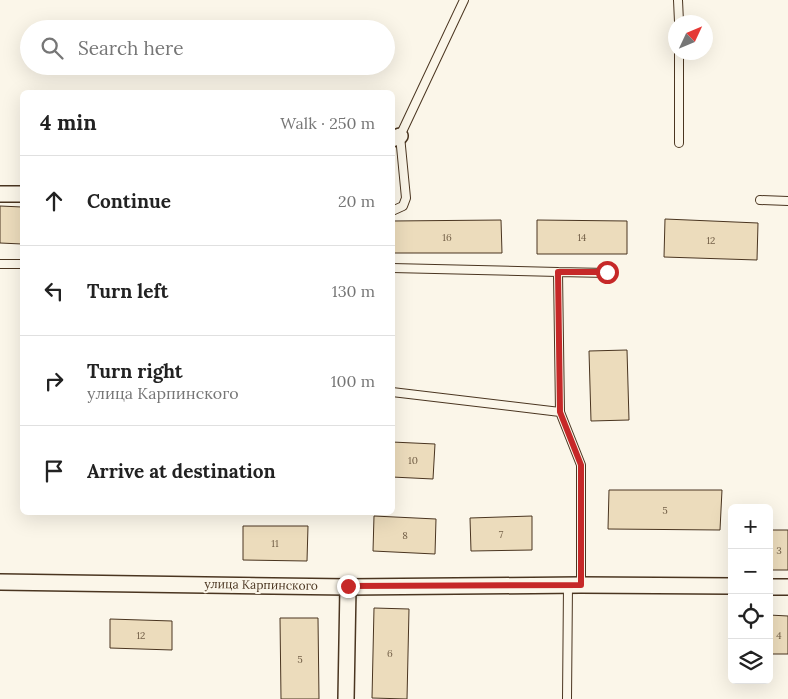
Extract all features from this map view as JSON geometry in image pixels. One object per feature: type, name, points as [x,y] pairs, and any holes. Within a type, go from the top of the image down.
[{"type":"street","points":[[0,194],[20,194]]},
{"type":"street","name":"улица Карпинского","points":[[0,582],[348,586],[728,586]]},
{"type":"street","points":[[346,699],[348,586]]},
{"type":"street","points":[[773,587],[788,587]]},
{"type":"lane","points":[[395,210],[403,206],[406,198],[396,137],[464,0]]},
{"type":"lane","points":[[678,0],[679,15]]},
{"type":"lane","points":[[679,60],[679,143]]},
{"type":"lane","points":[[760,200],[788,201]]},
{"type":"lane","points":[[0,264],[20,264]]},
{"type":"lane","points":[[395,268],[607,272]]},
{"type":"lane","points":[[558,272],[560,412],[581,465],[567,699]]},
{"type":"lane","points":[[395,392],[560,412]]},
{"type":"building","points":[[0,206],[20,207],[20,244],[0,243]]},
{"type":"building","points":[[665,219],[758,223],[757,260],[664,257]]},
{"type":"building","points":[[501,220],[502,253],[395,253],[395,221]]},
{"type":"building","points":[[537,220],[627,221],[627,254],[537,254]]},
{"type":"building","points":[[627,350],[629,420],[591,421],[589,351]]},
{"type":"building","points":[[395,442],[435,444],[433,479],[395,477]]},
{"type":"building","points":[[609,490],[722,490],[720,530],[608,529]]},
{"type":"building","points":[[374,516],[436,519],[435,554],[373,551]]},
{"type":"building","points":[[532,516],[532,550],[471,551],[470,518]]},
{"type":"building","points":[[243,526],[308,526],[307,561],[243,560]]},
{"type":"building","points":[[773,530],[788,530],[788,570],[773,570]]},
{"type":"building","points":[[374,608],[409,609],[407,699],[372,698]]},
{"type":"building","points":[[773,615],[788,616],[788,654],[773,654]]},
{"type":"building","points":[[280,618],[318,618],[319,699],[281,699]]},
{"type":"building","points":[[110,619],[172,621],[172,650],[110,648]]},
{"type":"route","points":[[348,586],[581,585],[581,465],[560,412],[558,272],[607,272]]}]
